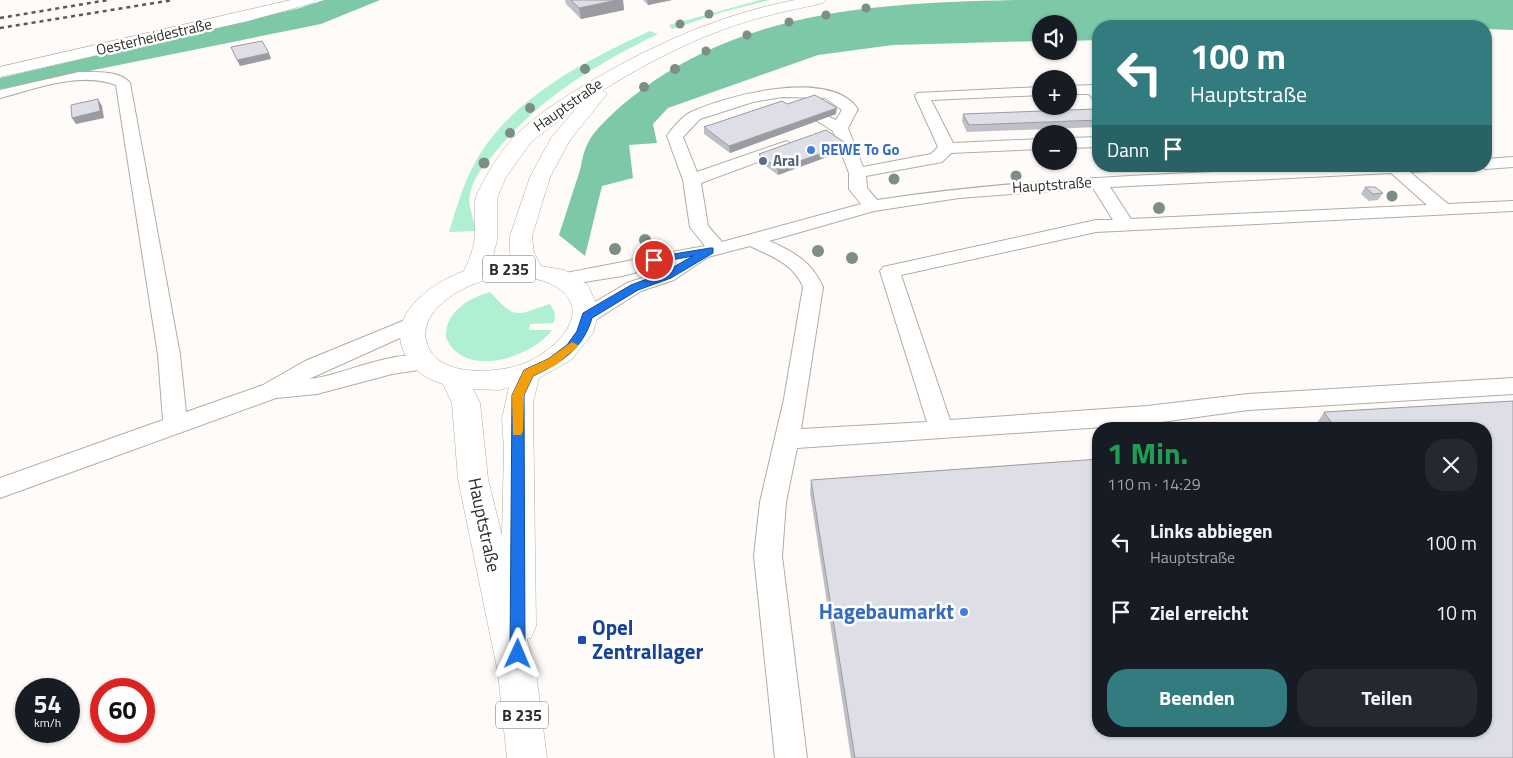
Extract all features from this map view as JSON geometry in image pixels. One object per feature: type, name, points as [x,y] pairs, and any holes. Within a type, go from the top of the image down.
[{"type":"main road","name":"Oesterheidestraße","points":[[0,72],[248,16],[308,0]]},
{"type":"main road","name":"Hauptstraße","points":[[474,275],[483,256],[486,238],[486,199],[508,157],[523,138],[550,115],[648,54],[700,31],[756,14],[818,0]]},
{"type":"main road","name":"Hauptstraße","points":[[531,269],[522,253],[521,236],[540,177],[561,138],[615,74]]},
{"type":"main road","name":"Hauptstraße","points":[[415,323],[424,308],[438,294],[474,275],[493,270],[531,269],[549,272],[565,279],[582,295],[586,305],[587,316]]},
{"type":"main road","points":[[415,323],[413,344],[424,363],[437,372],[454,378],[490,381],[528,373],[552,362],[571,348],[582,332],[587,316]]},
{"type":"main road","name":"Hauptstraße","points":[[517,673],[520,449],[516,428],[518,395],[528,373]]},
{"type":"main road","name":"Hauptstraße","points":[[454,378],[466,403],[473,479],[517,673],[527,758]]},
{"type":"lane","points":[[0,94],[84,76],[111,76],[122,83],[169,355],[175,426]]},
{"type":"lane","points":[[1077,90],[1092,90]]},
{"type":"lane","points":[[947,148],[922,96],[1032,91]]},
{"type":"lane","points":[[782,93],[801,106]]},
{"type":"lane","points":[[714,249],[699,227],[692,180],[675,136],[701,121],[750,98],[782,93],[828,94],[850,109],[840,128],[857,173],[858,189],[873,206]]},
{"type":"lane","points":[[822,127],[840,128]]},
{"type":"lane","points":[[692,180],[746,154],[805,140]]},
{"type":"lane","points":[[1077,143],[1092,142]]},
{"type":"lane","points":[[857,173],[936,158],[947,148],[1032,144]]},
{"type":"lane","points":[[1492,164],[1513,162]]},
{"type":"lane","name":"Hauptstraße","points":[[565,279],[622,270],[654,260],[714,249],[873,206],[959,193],[1098,182],[1310,172]]},
{"type":"lane","points":[[1400,172],[1443,209]]},
{"type":"lane","points":[[1098,182],[1126,225]]},
{"type":"lane","points":[[940,430],[890,271],[1087,228],[1513,206]]},
{"type":"lane","points":[[750,238],[797,264],[810,278],[812,287],[789,439],[778,476],[773,502],[768,556],[791,758]]},
{"type":"lane","name":"Hauptstraße","points":[[587,316],[634,287],[667,276],[714,249]]},
{"type":"lane","points":[[0,488],[271,391],[313,366],[385,338],[415,323]]},
{"type":"lane","points":[[271,391],[318,386],[392,366],[424,363]]},
{"type":"lane","points":[[789,439],[1147,416],[1248,402],[1513,386]]},
{"type":"green space","points":[[324,0],[380,0],[321,24],[0,89],[0,78],[300,8]]},
{"type":"green space","points":[[760,0],[770,0],[723,12],[672,29],[669,25]]},
{"type":"green space","points":[[1015,0],[1513,0],[1513,30],[1492,29],[1492,20],[1092,20],[1092,40],[1077,41],[1077,15],[1032,15],[1032,41],[893,45],[818,55],[668,108],[653,124],[657,143],[629,145],[633,178],[602,186],[585,256],[559,235],[587,144],[605,121],[640,91],[682,64],[726,43],[772,27],[819,16],[867,8]]},
{"type":"green space","points":[[650,31],[658,34],[612,58],[568,85],[528,117],[510,135],[482,168],[471,188],[469,199],[475,231],[449,232],[473,165],[486,145],[520,108],[560,78]]},
{"type":"green space","points":[[490,292],[506,308],[517,313],[523,313],[550,304],[555,313],[554,323],[530,324],[529,330],[552,330],[529,349],[514,356],[498,360],[481,361],[467,358],[454,350],[446,337],[449,320],[467,302]]},
{"type":"building","points":[[571,0],[617,0],[579,8]]},
{"type":"building","points":[[262,41],[269,53],[237,60],[231,47]]},
{"type":"building","points":[[815,95],[837,108],[729,146],[704,127],[782,101],[787,104]]},
{"type":"building","points":[[98,99],[100,111],[72,118],[71,105]]},
{"type":"building","points":[[1092,109],[1092,120],[969,125],[963,114],[1032,111],[1032,115],[1077,115],[1077,110]]},
{"type":"building","points":[[826,130],[847,144],[778,169],[759,154]]},
{"type":"building","points":[[1365,187],[1375,187],[1383,193],[1373,194]]},
{"type":"building","name":"Hagebaumarkt","points":[[1513,401],[1513,758],[855,758],[811,480],[1092,460],[1092,737],[1492,737],[1492,422],[1331,422],[1324,412]]},
{"type":"railway","points":[[0,18],[108,0]]},
{"type":"railway","points":[[0,28],[173,0]]},
{"type":"slow traffic","points":[[517,431],[518,395],[528,373],[552,362],[571,348],[572,345]]},
{"type":"place","name":"REWE To Go","points":[[811,150]]},
{"type":"place","name":"Aral","points":[[763,161]]},
{"type":"place","name":"Hagebaumarkt","points":[[964,612]]},
{"type":"place","name":"Opel Zentrallager","points":[[582,640]]},
{"type":"route","points":[[518,654],[520,449],[516,428],[518,395],[528,373],[552,362],[571,348],[582,332],[587,316],[634,287],[667,276],[710,250],[654,260]]}]
